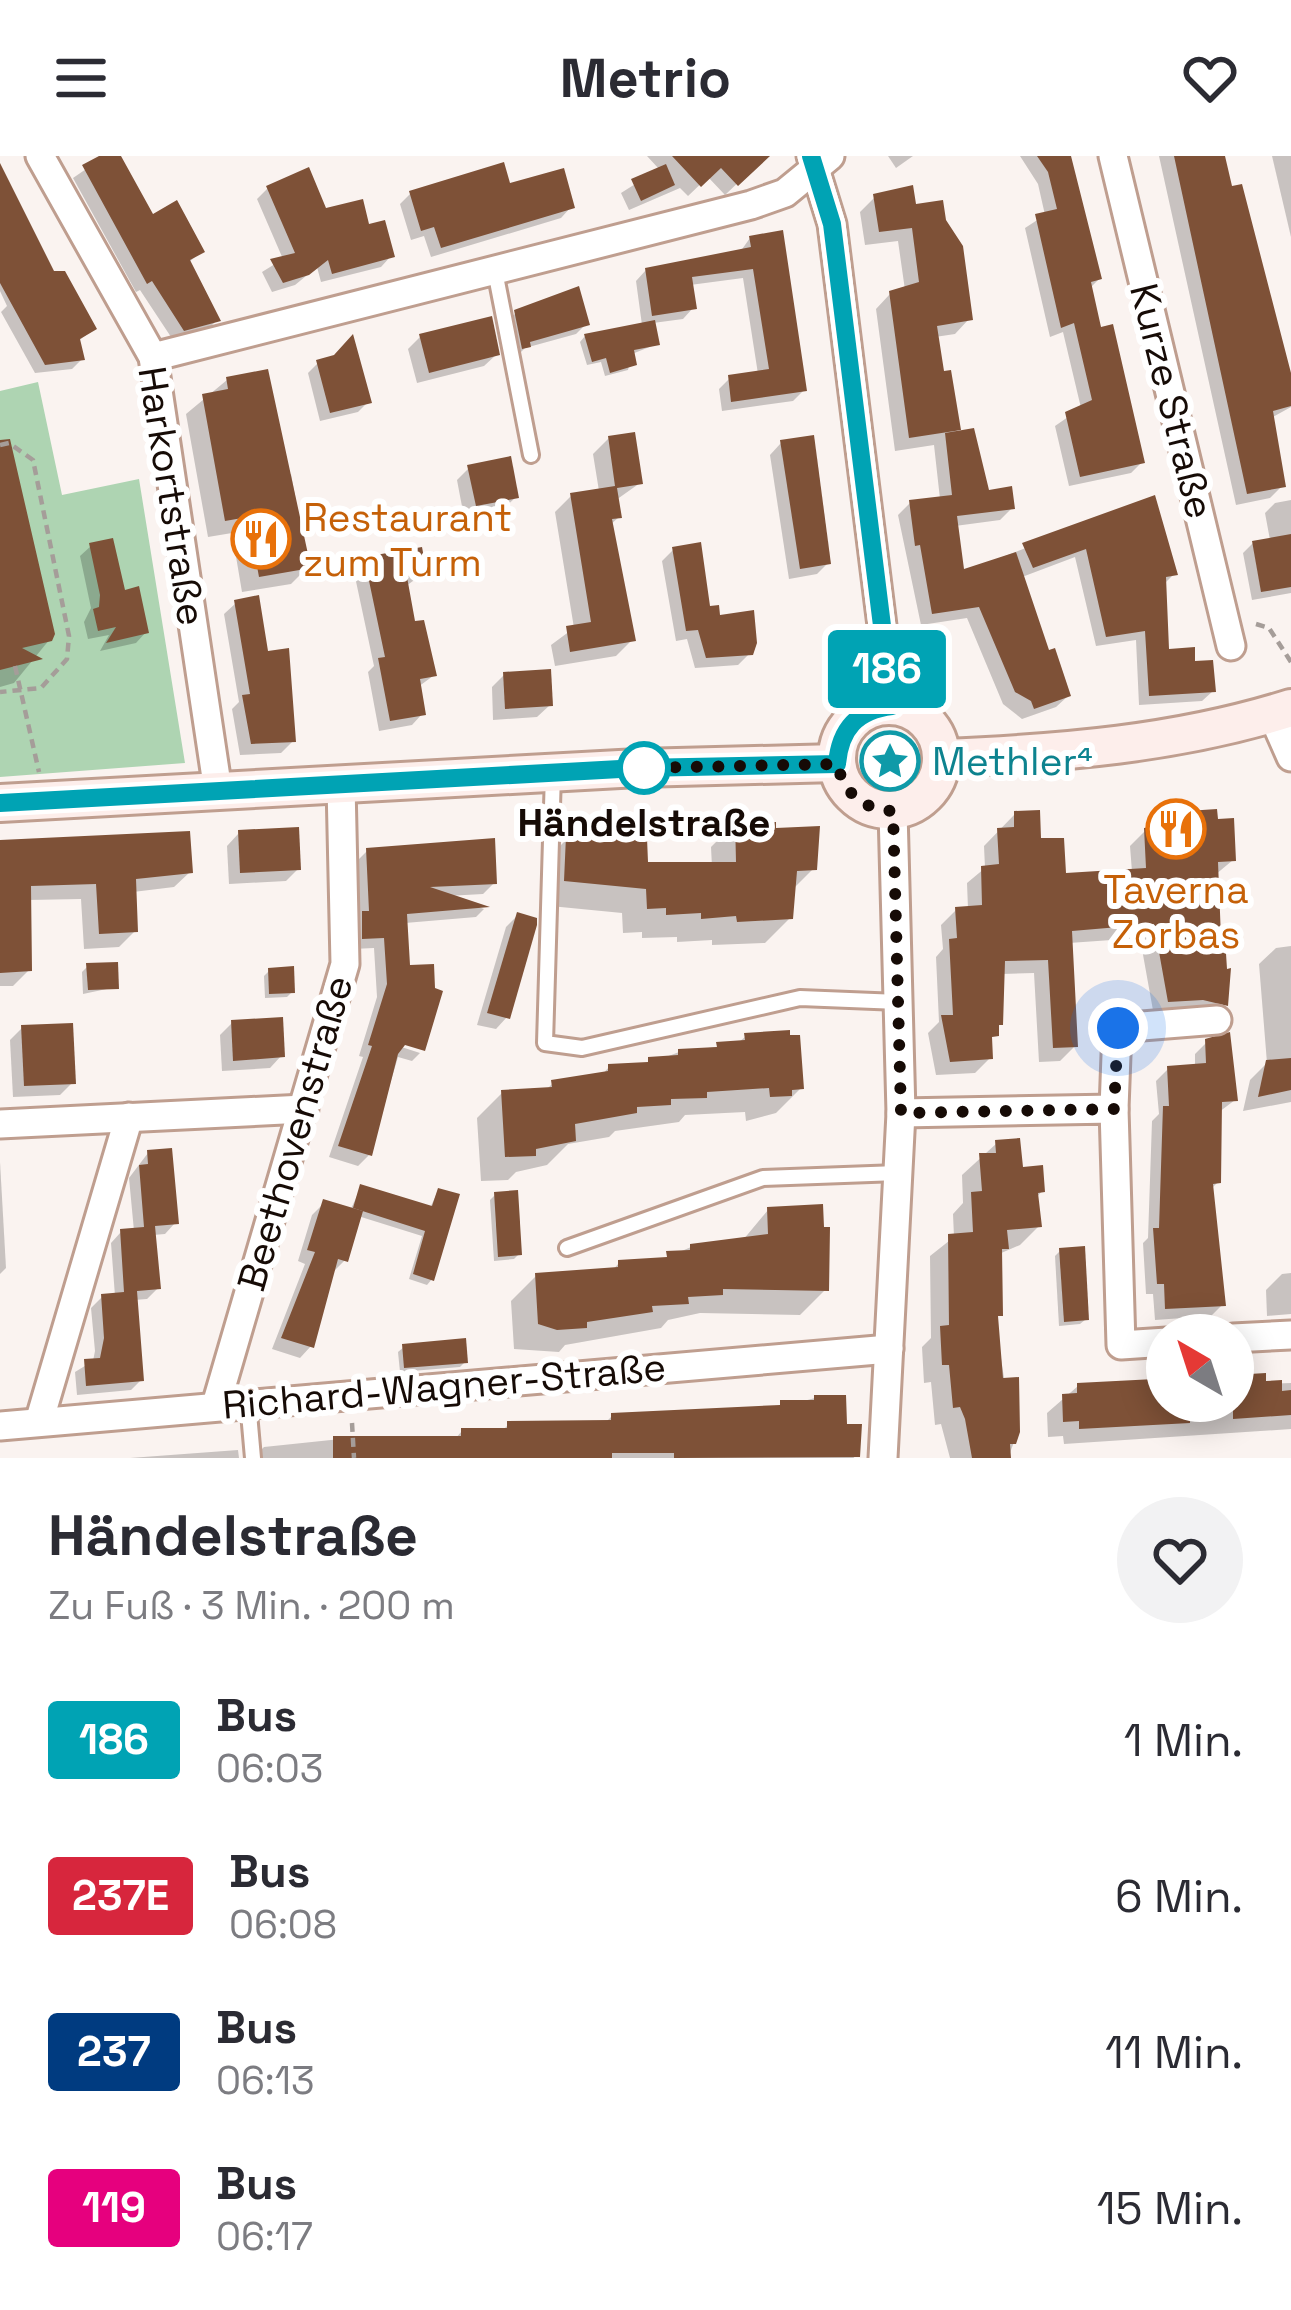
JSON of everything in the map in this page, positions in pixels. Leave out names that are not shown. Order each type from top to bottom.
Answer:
[{"type":"main road","points":[[892,706],[921,717],[932,728],[942,758],[933,788],[922,799],[893,811],[862,804],[849,793],[837,764],[838,746],[858,716],[892,706]]},
{"type":"main road","points":[[942,758],[1100,748],[1195,734],[1281,711]]},
{"type":"main road","points":[[0,803],[553,773],[837,764]]},
{"type":"street","name":"Harkortstraße","points":[[40,156],[153,357],[218,791]]},
{"type":"street","name":"Kurze Straße","points":[[1113,156],[1231,646]]},
{"type":"street","points":[[153,357],[751,205],[785,193],[820,160]]},
{"type":"street","points":[[820,160],[849,341],[892,706]]},
{"type":"street","points":[[1281,711],[1291,757]]},
{"type":"street","name":"Beethovenstraße","points":[[216,1405],[345,964],[341,785]]},
{"type":"street","points":[[884,1458],[901,1113],[893,811]]},
{"type":"street","points":[[1146,1343],[1121,1345],[1114,1109],[1118,1028],[1217,1020]]},
{"type":"street","points":[[0,1124],[304,1109]]},
{"type":"street","points":[[901,1113],[1114,1109]]},
{"type":"street","points":[[39,1422],[129,1117]]},
{"type":"street","points":[[1254,1337],[1291,1335]]},
{"type":"street","name":"Richard-Wagner-Straße","points":[[0,1426],[889,1349]]},
{"type":"lane","points":[[495,271],[531,455]]},
{"type":"lane","points":[[553,773],[545,1043],[582,1048],[800,998],[899,1002]]},
{"type":"lane","points":[[567,1248],[764,1178],[898,1173]]},
{"type":"lane","points":[[248,1402],[253,1458]]},
{"type":"path","points":[[0,445],[9,443],[33,460],[69,636],[67,658],[41,688],[0,692]]},
{"type":"path","points":[[1223,612],[1269,628],[1291,662]]},
{"type":"path","points":[[15,666],[47,800]]},
{"type":"green space","points":[[38,382],[62,495],[139,479],[185,763],[0,777],[0,391]]},
{"type":"building","points":[[99,156],[121,156],[153,214],[177,200],[205,252],[190,260],[221,321],[184,331],[152,281],[147,284],[82,165]]},
{"type":"building","points":[[672,156],[770,156],[738,186],[721,168],[701,187]]},
{"type":"building","points":[[1037,156],[1071,156],[1102,279],[1091,282],[1101,327],[1113,324],[1145,463],[1080,477],[1065,412],[1092,400],[1074,323],[1061,328],[1035,214],[1057,209],[1048,172]]},
{"type":"building","points":[[1174,156],[1225,156],[1232,186],[1242,184],[1291,373],[1291,406],[1273,411],[1286,487],[1247,494]]},
{"type":"building","points":[[504,162],[510,183],[564,168],[575,208],[441,248],[434,227],[421,231],[409,191]]},
{"type":"building","points":[[0,163],[54,271],[65,271],[97,329],[80,339],[85,360],[45,365],[0,283]]},
{"type":"building","points":[[666,164],[675,185],[641,201],[631,179]]},
{"type":"building","points":[[309,167],[326,208],[363,199],[369,224],[385,220],[395,257],[332,274],[328,260],[309,275],[283,283],[270,259],[295,253],[266,186]]},
{"type":"building","points":[[913,185],[916,204],[943,200],[946,220],[963,246],[973,320],[937,326],[944,371],[951,370],[961,430],[909,438],[889,291],[919,282],[912,228],[879,232],[873,194]]},
{"type":"building","points":[[783,230],[807,391],[731,402],[728,375],[769,369],[753,269],[692,277],[697,309],[652,316],[645,268],[751,247],[749,236]]},
{"type":"building","points":[[579,286],[590,325],[530,342],[531,347],[522,349],[514,310]]},
{"type":"building","points":[[492,316],[500,355],[429,373],[419,334]]},
{"type":"building","points":[[655,320],[660,345],[634,350],[637,365],[610,373],[606,358],[592,362],[584,334]]},
{"type":"building","points":[[353,334],[372,403],[330,413],[316,360],[334,355]]},
{"type":"building","points":[[268,369],[311,568],[259,577],[248,517],[225,521],[202,394],[228,389],[226,377]]},
{"type":"building","points":[[974,428],[989,490],[1012,486],[1015,509],[957,516],[964,569],[1016,552],[1049,650],[1055,648],[1071,696],[1034,709],[1031,701],[1015,692],[979,607],[932,614],[920,545],[915,546],[909,500],[952,495],[945,433]]},
{"type":"building","points":[[635,432],[643,484],[617,488],[622,518],[612,519],[636,641],[570,652],[566,626],[591,622],[570,493],[615,486],[608,436]]},
{"type":"building","points":[[814,435],[831,564],[800,569],[780,440]]},
{"type":"building","points":[[10,439],[55,634],[52,641],[22,648],[43,659],[0,670],[0,440]]},
{"type":"building","points":[[511,456],[519,498],[476,506],[467,465]]},
{"type":"building","points":[[1155,495],[1178,575],[1166,577],[1169,649],[1195,647],[1195,661],[1213,660],[1216,692],[1149,696],[1145,631],[1106,637],[1086,549],[1033,568],[1022,543]]},
{"type":"building","points":[[1291,534],[1291,587],[1261,592],[1252,541]]},
{"type":"building","points":[[113,538],[125,590],[139,586],[149,633],[106,643],[116,627],[98,631],[93,609],[99,607],[100,595],[89,543]]},
{"type":"building","points":[[701,542],[710,606],[719,605],[720,615],[754,610],[757,643],[753,655],[706,658],[698,630],[686,631],[672,547]]},
{"type":"building","points":[[422,547],[427,574],[407,577],[415,621],[424,620],[437,676],[420,679],[426,715],[390,721],[378,658],[385,657],[364,557]]},
{"type":"building","points":[[259,595],[268,651],[289,648],[296,742],[251,744],[242,695],[250,694],[234,600]]},
{"type":"building","points":[[551,669],[553,706],[505,709],[503,672]]},
{"type":"building","points":[[1217,809],[1218,819],[1234,818],[1236,861],[1218,862],[1221,938],[1225,938],[1227,969],[1231,968],[1228,1006],[1203,1000],[1168,1002],[1154,924],[1072,931],[1078,1047],[1053,1048],[1048,960],[1005,961],[1003,1025],[999,1025],[999,1036],[992,1037],[993,1059],[950,1062],[941,1015],[953,1015],[949,939],[957,938],[955,907],[982,905],[981,866],[999,864],[997,828],[1014,827],[1014,811],[1040,810],[1041,838],[1064,838],[1066,873],[1146,868],[1144,828],[1157,826],[1158,813]]},
{"type":"building","points":[[758,818],[758,823],[776,822],[776,828],[820,826],[817,870],[797,871],[793,919],[737,922],[736,916],[666,915],[666,908],[647,909],[646,889],[564,881],[566,836],[647,838],[648,862],[736,862],[735,819]]},
{"type":"building","points":[[299,827],[301,870],[240,873],[238,830]]},
{"type":"building","points":[[190,831],[193,873],[136,879],[138,932],[99,934],[96,884],[31,886],[32,971],[0,973],[0,840]]},
{"type":"building","points":[[495,838],[497,884],[430,887],[490,907],[407,914],[410,965],[434,964],[435,988],[443,991],[425,1051],[405,1045],[398,1054],[372,1156],[338,1146],[387,984],[384,938],[362,939],[362,911],[369,911],[366,848]]},
{"type":"building","points":[[517,912],[537,918],[537,925],[510,1019],[487,1013]]},
{"type":"building","points":[[118,962],[119,989],[88,990],[86,963]]},
{"type":"building","points":[[294,966],[295,993],[269,994],[268,968]]},
{"type":"building","points":[[283,1017],[285,1057],[233,1061],[231,1020]]},
{"type":"building","points":[[73,1023],[76,1084],[24,1086],[21,1025]]},
{"type":"building","points":[[790,1030],[790,1035],[800,1035],[804,1089],[792,1090],[792,1096],[770,1097],[769,1088],[671,1099],[671,1105],[637,1107],[637,1113],[575,1124],[576,1141],[536,1149],[536,1156],[505,1157],[501,1090],[552,1087],[551,1080],[608,1071],[608,1064],[648,1062],[648,1057],[678,1055],[678,1049],[717,1047],[716,1042],[745,1040],[744,1033]]},
{"type":"building","points":[[1230,1032],[1238,1101],[1222,1102],[1221,1183],[1213,1184],[1226,1306],[1165,1309],[1164,1284],[1157,1284],[1153,1228],[1159,1228],[1163,1106],[1169,1106],[1167,1066],[1206,1063],[1205,1039]]},
{"type":"building","points":[[1291,1058],[1291,1090],[1258,1097],[1266,1060]]},
{"type":"building","points":[[1020,1138],[1023,1167],[1043,1165],[1045,1192],[1038,1193],[1042,1227],[1007,1230],[1009,1249],[1002,1249],[1003,1316],[998,1316],[1003,1378],[1019,1377],[1020,1432],[1016,1444],[1010,1444],[1011,1458],[972,1458],[965,1419],[960,1407],[953,1408],[949,1365],[942,1365],[940,1326],[949,1325],[948,1234],[973,1232],[971,1192],[982,1191],[979,1153],[996,1153],[995,1140]]},
{"type":"building","points":[[172,1148],[179,1224],[155,1226],[161,1289],[137,1291],[144,1381],[86,1386],[84,1359],[100,1358],[104,1338],[101,1294],[124,1292],[120,1229],[144,1227],[139,1165],[148,1164],[147,1150]]},
{"type":"building","points":[[360,1184],[432,1206],[438,1188],[460,1194],[434,1281],[413,1274],[425,1231],[353,1208]]},
{"type":"building","points":[[518,1190],[522,1255],[498,1257],[494,1192]]},
{"type":"building","points":[[323,1199],[363,1211],[348,1262],[338,1259],[314,1348],[281,1338],[315,1252],[307,1250]]},
{"type":"building","points":[[823,1204],[824,1227],[830,1227],[829,1291],[723,1289],[723,1295],[688,1297],[689,1304],[652,1306],[653,1312],[587,1322],[587,1328],[557,1330],[538,1324],[535,1273],[618,1267],[618,1260],[667,1257],[666,1251],[690,1250],[690,1244],[768,1234],[767,1207]]},
{"type":"building","points":[[1085,1246],[1089,1320],[1064,1322],[1059,1248]]},
{"type":"building","points":[[466,1338],[468,1363],[404,1368],[402,1344]]},
{"type":"building","points":[[1266,1373],[1266,1381],[1282,1380],[1282,1391],[1291,1390],[1291,1415],[1254,1418],[1254,1374]]},
{"type":"building","points":[[1146,1379],[1146,1422],[1190,1423],[1079,1429],[1079,1421],[1063,1422],[1062,1394],[1077,1393],[1077,1383]]},
{"type":"building","points":[[814,1395],[846,1395],[847,1424],[862,1424],[860,1457],[674,1458],[674,1453],[612,1453],[612,1458],[333,1458],[333,1436],[461,1436],[461,1428],[507,1428],[507,1421],[611,1420],[611,1413],[780,1405],[780,1400],[814,1400]]},
{"type":"bus line","name":"186","points":[[0,803],[638,768],[837,764],[845,729],[874,708],[892,706],[862,435],[832,224],[811,156]]},
{"type":"place","name":"Restaurant zum Turm","points":[[261,539]]},
{"type":"place","name":"Methler⁴","points":[[890,761]]},
{"type":"place","name":"Händelstraße","points":[[644,768]]},
{"type":"place","name":"Taverna Zorbas","points":[[1176,829]]},
{"type":"route","points":[[644,768],[638,768],[837,764],[849,793],[862,804],[893,811],[901,1113],[1114,1109],[1118,1028]]}]
